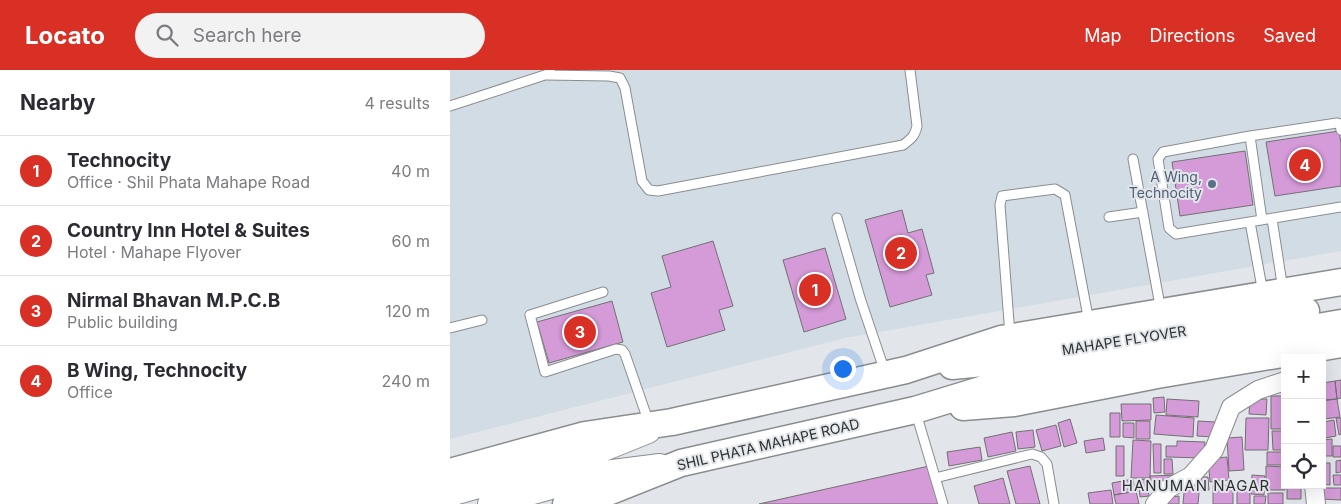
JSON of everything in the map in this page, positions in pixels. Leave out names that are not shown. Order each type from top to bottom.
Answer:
[{"type":"main road","points":[[450,472],[585,435],[661,424],[896,372],[1001,339],[1341,282]]},
{"type":"main road","name":"MAHAPE FLYOVER","points":[[915,410],[995,374],[1112,342],[1341,305]]},
{"type":"main road","name":"MAHAPE FLYOVER","points":[[896,372],[995,374],[1141,358],[1341,323]]},
{"type":"main road","points":[[915,410],[1014,402],[1157,375],[1341,344]]},
{"type":"main road","name":"SHIL PHATA MAHAPE ROAD","points":[[566,504],[603,494],[681,463],[915,410]]},
{"type":"main road","points":[[490,504],[594,464],[661,424]]},
{"type":"main road","points":[[450,494],[594,464],[681,463]]},
{"type":"street","points":[[1154,504],[1169,488],[1191,476],[1214,450],[1231,407],[1258,390],[1281,382]]},
{"type":"street","points":[[1314,489],[1316,504]]},
{"type":"lane","points":[[450,106],[558,70]]},
{"type":"lane","points":[[546,75],[610,76],[620,78],[625,88],[642,181],[649,190],[658,191],[903,144],[911,140],[917,126],[910,70]]},
{"type":"lane","points":[[1341,130],[1340,124],[1337,123],[1250,136],[1163,152],[1158,159],[1169,228],[1176,234],[1341,207]]},
{"type":"lane","points":[[1250,136],[1262,220]]},
{"type":"lane","points":[[1133,159],[1161,313]]},
{"type":"lane","points":[[1011,338],[1000,205],[1002,196],[1055,189],[1065,195],[1089,325]]},
{"type":"lane","points":[[1109,217],[1143,212]]},
{"type":"lane","points":[[837,218],[860,298],[896,372]]},
{"type":"lane","points":[[1272,219],[1274,294]]},
{"type":"lane","points":[[1250,222],[1274,294]]},
{"type":"lane","points":[[603,292],[530,315],[545,372],[616,349],[622,350],[661,424]]},
{"type":"lane","points":[[450,328],[482,320]]},
{"type":"lane","points":[[915,410],[943,504]]},
{"type":"lane","points":[[935,478],[1032,454],[1041,458],[1047,464],[1054,504]]},
{"type":"shaded area","points":[[450,70],[1341,70],[1341,251],[845,338],[450,439]]},
{"type":"building","points":[[1339,131],[1341,143],[1341,186],[1275,196],[1266,142]]},
{"type":"building","name":"A Wing, Technocity","points":[[1245,151],[1253,205],[1180,216],[1172,162]]},
{"type":"building","points":[[902,210],[908,233],[922,229],[934,273],[926,275],[932,295],[890,307],[865,220]]},
{"type":"building","points":[[713,241],[733,306],[719,310],[725,330],[667,347],[651,293],[671,287],[662,256]]},
{"type":"building","points":[[825,248],[846,319],[804,332],[783,260]]},
{"type":"building","points":[[612,301],[623,342],[549,363],[537,322]]},
{"type":"building","points":[[1341,380],[1341,398],[1337,399],[1335,381]]},
{"type":"building","points":[[1335,381],[1337,399],[1326,400],[1326,382]]},
{"type":"building","points":[[1271,396],[1281,396],[1281,429],[1271,429]]},
{"type":"building","points":[[1164,397],[1165,412],[1154,413],[1153,398]]},
{"type":"building","points":[[1167,399],[1199,401],[1198,417],[1166,415]]},
{"type":"building","points":[[1250,399],[1267,399],[1266,415],[1249,414]]},
{"type":"building","points":[[1337,399],[1340,417],[1326,419],[1326,400]]},
{"type":"building","points":[[1121,404],[1151,404],[1151,420],[1122,421]]},
{"type":"building","points":[[1110,413],[1120,413],[1120,437],[1110,437]]},
{"type":"building","points":[[1156,415],[1194,418],[1193,437],[1154,434]]},
{"type":"building","points":[[1246,418],[1269,418],[1268,450],[1245,450]]},
{"type":"building","points":[[1336,418],[1341,418],[1341,434],[1339,435]]},
{"type":"building","points":[[1070,419],[1077,443],[1064,447],[1058,423]]},
{"type":"building","points":[[1334,420],[1336,436],[1326,438],[1326,421]]},
{"type":"building","points":[[1136,421],[1150,421],[1150,439],[1136,439]]},
{"type":"building","points":[[1198,421],[1215,422],[1214,437],[1197,436]]},
{"type":"building","points":[[1123,423],[1134,423],[1134,438],[1123,437]]},
{"type":"building","points":[[1056,425],[1061,446],[1042,451],[1036,430]]},
{"type":"building","points":[[1033,430],[1035,447],[1018,449],[1016,432]]},
{"type":"building","points":[[1272,431],[1281,431],[1281,450],[1273,450]]},
{"type":"building","points":[[1012,432],[1016,451],[988,457],[984,438]]},
{"type":"building","points":[[1242,437],[1244,470],[1229,471],[1227,438]]},
{"type":"building","points":[[1103,438],[1105,450],[1086,453],[1084,441]]},
{"type":"building","points":[[1332,439],[1332,456],[1326,456],[1326,440]]},
{"type":"building","points":[[1133,440],[1151,441],[1150,478],[1131,478]]},
{"type":"building","points":[[1177,441],[1205,442],[1204,458],[1166,457],[1166,446],[1177,446]]},
{"type":"building","points":[[1153,444],[1161,444],[1161,473],[1154,473]]},
{"type":"building","points":[[1116,446],[1124,446],[1124,476],[1116,476]]},
{"type":"building","points":[[1333,446],[1341,446],[1341,457],[1333,457]]},
{"type":"building","points":[[980,447],[982,460],[949,466],[947,452]]},
{"type":"building","points":[[1267,452],[1281,452],[1281,465],[1267,465]]},
{"type":"building","points":[[1227,457],[1229,480],[1210,482],[1208,459]]},
{"type":"building","points":[[1164,459],[1172,459],[1173,474],[1164,474]]},
{"type":"building","points":[[1341,460],[1341,472],[1336,473],[1336,461]]},
{"type":"building","points":[[1326,463],[1330,463],[1330,485],[1326,484]]},
{"type":"building","points":[[929,466],[938,504],[759,504]]},
{"type":"building","points":[[1030,466],[1040,504],[1016,504],[1007,471]]},
{"type":"building","points":[[1266,466],[1281,467],[1281,489],[1285,490],[1266,490]]},
{"type":"building","points":[[1177,475],[1160,488],[1151,488],[1150,476]]},
{"type":"building","points":[[1252,475],[1265,476],[1264,495],[1251,494]]},
{"type":"building","points":[[1333,475],[1341,475],[1341,485],[1334,485]]},
{"type":"building","points":[[1201,477],[1208,477],[1209,490],[1201,490]]},
{"type":"building","points":[[1003,478],[1010,504],[979,504],[974,486]]},
{"type":"building","points":[[1133,479],[1135,490],[1114,495],[1112,483]]},
{"type":"building","points":[[1147,479],[1149,496],[1140,497],[1138,480]]},
{"type":"building","points":[[1185,481],[1200,482],[1198,504],[1183,504]]},
{"type":"building","points":[[1213,485],[1233,486],[1233,504],[1213,504]]},
{"type":"building","points":[[1341,488],[1341,500],[1320,499],[1321,489]]},
{"type":"building","points":[[1237,489],[1250,489],[1250,504],[1237,504]]},
{"type":"building","points":[[1287,489],[1301,489],[1301,499],[1287,499]]},
{"type":"building","points":[[1111,490],[1113,504],[1090,504],[1088,493]]},
{"type":"building","points":[[1136,491],[1139,504],[1116,504],[1114,495]]},
{"type":"building","points":[[1268,493],[1283,493],[1283,504],[1268,504]]},
{"type":"building","points":[[1179,496],[1179,504],[1160,504],[1163,498]]},
{"type":"building","points":[[1254,496],[1266,496],[1265,504],[1254,504]]},
{"type":"place","name":"B Wing, Technocity","points":[[1305,165]]},
{"type":"place","name":"A Wing, Technocity","points":[[1212,184]]},
{"type":"place","name":"Country Inn Hotel & Suites","points":[[901,253]]},
{"type":"place","name":"Technocity","points":[[815,290]]},
{"type":"place","name":"Nirmal Bhavan M.P.C.B","points":[[580,332]]},
{"type":"district","name":"HANUMAN NAGAR","points":[[1196,485]]}]
